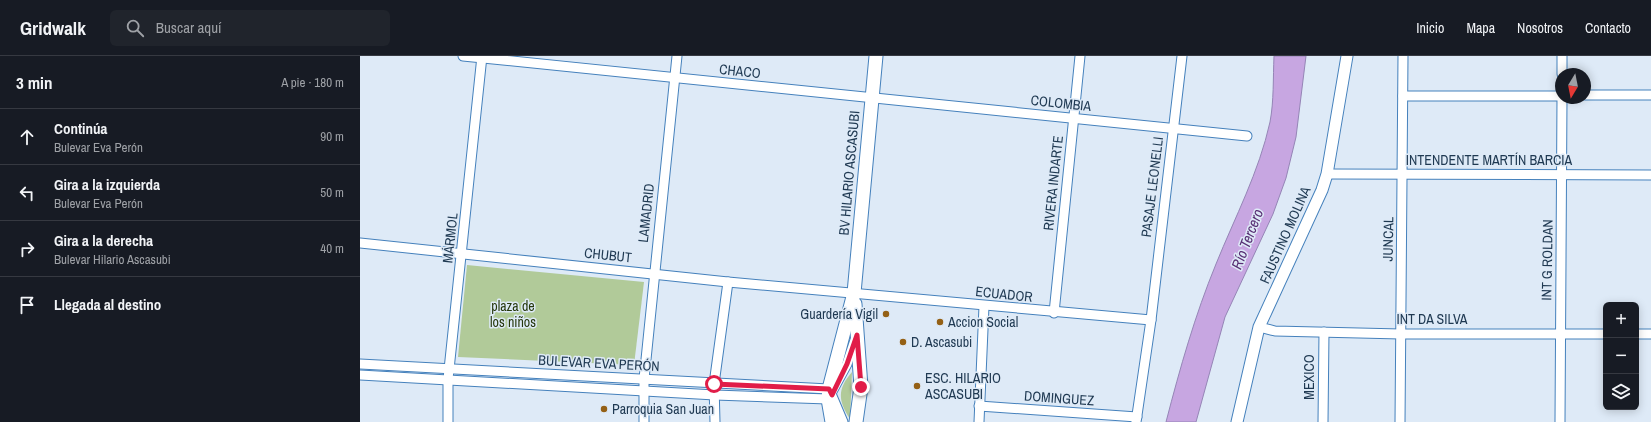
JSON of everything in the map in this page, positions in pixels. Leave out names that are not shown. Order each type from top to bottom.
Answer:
[{"type":"main road","name":"BV HILARIO ASCASUBI","points":[[854,293],[876,56]]},
{"type":"main road","points":[[854,293],[861,387],[856,422]]},
{"type":"main road","points":[[832,422],[830,394],[854,293]]},
{"type":"street","name":"CHACO","points":[[463,56],[675,79],[872,98]]},
{"type":"street","name":"LAMADRID","points":[[644,422],[644,379],[677,56]]},
{"type":"street","name":"RIVERA INDARTE","points":[[1054,313],[1080,56]]},
{"type":"street","name":"PASAJE LEONELLI","points":[[1136,420],[1151,320],[1182,56]]},
{"type":"street","name":"FAUSTINO MOLINA","points":[[1237,422],[1259,328],[1322,190],[1327,174],[1347,56]]},
{"type":"street","name":"JUNCAL","points":[[1400,422],[1403,56]]},
{"type":"street","points":[[1562,56],[1562,68]]},
{"type":"street","name":"MÁRMOL","points":[[448,422],[448,379],[482,57]]},
{"type":"street","points":[[1591,95],[1651,94]]},
{"type":"street","points":[[1403,96],[1555,97]]},
{"type":"street","name":"COLOMBIA","points":[[872,98],[1247,136]]},
{"type":"street","name":"INT G ROLDAN","points":[[1560,422],[1562,104]]},
{"type":"street","name":"INTENDENTE MARTÍN BARCIA","points":[[1327,174],[1651,175]]},
{"type":"street","name":"CHUBUT","points":[[360,243],[728,282],[854,293]]},
{"type":"street","points":[[715,422],[714,384],[728,282]]},
{"type":"street","name":"ECUADOR","points":[[854,293],[1054,313],[1151,320]]},
{"type":"street","points":[[979,422],[984,306]]},
{"type":"street","name":"INT DA SILVA","points":[[1259,328],[1275,331],[1401,334],[1603,334]]},
{"type":"street","name":"MEXICO","points":[[1323,422],[1324,332]]},
{"type":"street","points":[[1639,334],[1651,334]]},
{"type":"street","points":[[843,422],[830,394],[847,364],[857,335]]},
{"type":"street","name":"BULEVAR EVA PERÓN","points":[[360,364],[644,379],[830,394]]},
{"type":"street","name":"BULEVAR EVA PERÓN","points":[[360,374],[715,395],[830,394]]},
{"type":"street","name":"DOMINGUEZ","points":[[979,406],[1136,420]]},
{"type":"green space","name":"plaza de los niños","points":[[467,265],[644,282],[634,365],[458,357]]},
{"type":"green space","points":[[852,372],[850,419],[841,401],[841,395],[844,384]]},
{"type":"water","name":"Río Tercero","points":[[1274,56],[1306,56],[1296,137],[1286,178],[1273,214],[1225,317],[1196,422],[1166,422],[1182,362],[1201,303],[1260,159],[1270,122]]},
{"type":"place","name":"Guardería Vigil","points":[[886,314]]},
{"type":"place","name":"Accion Social","points":[[940,322]]},
{"type":"place","name":"D. Ascasubi","points":[[903,342]]},
{"type":"place","name":"ESC. HILARIO ASCASUBI","points":[[917,386]]},
{"type":"place","name":"Parroquia San Juan","points":[[604,409]]},
{"type":"route","points":[[714,384],[829,389],[832,395],[847,364],[857,335],[861,387]]}]
